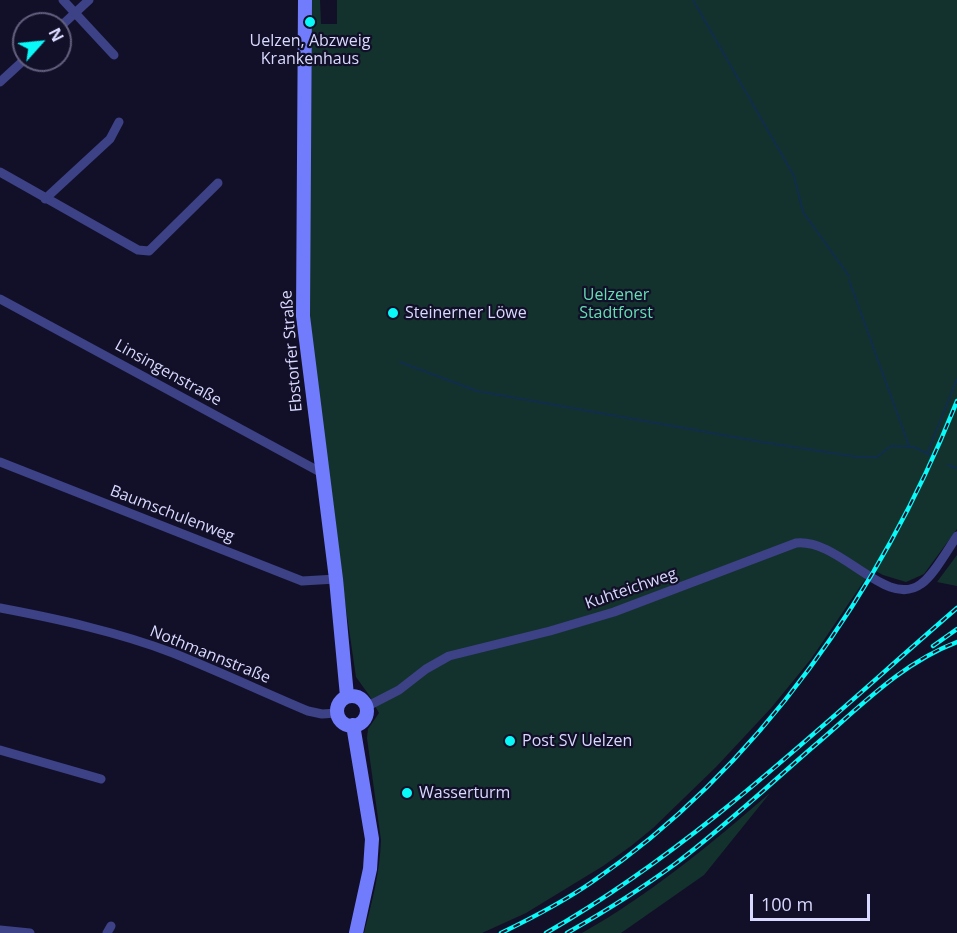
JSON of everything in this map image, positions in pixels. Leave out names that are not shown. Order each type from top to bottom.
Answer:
[{"type":"main road","name":"Ebstorfer Straße","points":[[305,0],[302,291],[336,579],[347,696]]},
{"type":"main road","points":[[347,696],[361,699],[366,707],[365,717],[353,726],[343,723],[337,713],[339,703],[347,696]]},
{"type":"main road","points":[[353,726],[372,839],[370,869],[356,933]]},
{"type":"street","points":[[63,0],[114,55]]},
{"type":"street","points":[[72,16],[89,0]]},
{"type":"street","points":[[0,82],[12,71]]},
{"type":"street","points":[[45,199],[110,139],[120,122]]},
{"type":"street","points":[[0,172],[138,250],[149,251],[218,183]]},
{"type":"street","name":"Linsingenstraße","points":[[0,298],[322,473]]},
{"type":"street","name":"Baumschulenweg","points":[[0,462],[302,581],[336,579]]},
{"type":"street","name":"Kuhteichweg","points":[[366,707],[399,690],[426,669],[449,656],[550,631],[614,612],[796,543],[816,544],[885,585],[905,590],[915,588],[923,583],[957,536]]},
{"type":"street","name":"Nothmannstraße","points":[[0,608],[45,617],[139,642],[172,653],[308,711],[322,714],[337,713]]},
{"type":"street","points":[[0,750],[101,779]]},
{"type":"street","points":[[0,930],[30,933]]},
{"type":"green space","name":"Uelzener Stadtforst","points":[[312,0],[320,0],[321,24],[337,24],[337,0],[957,0],[957,529],[924,574],[906,582],[872,569],[811,659],[771,708],[716,767],[653,828],[603,866],[526,913],[482,933],[364,933],[375,887],[381,840],[367,738],[368,729],[379,713],[356,677],[326,472],[307,292]]},
{"type":"green space","points":[[957,555],[957,586],[937,582]]},
{"type":"green space","points":[[770,793],[704,875],[621,933],[582,933],[656,885]]},
{"type":"waterway","points":[[693,0],[794,176],[803,212],[849,276]]},
{"type":"waterway","points":[[849,280],[909,446]]},
{"type":"waterway","points":[[400,362],[477,391],[762,442],[858,457],[877,457],[891,446],[914,447],[930,455]]},
{"type":"waterway","points":[[927,454],[957,379]]},
{"type":"waterway","points":[[948,465],[957,468]]},
{"type":"railway","points":[[501,933],[592,882],[653,836],[709,785],[761,729],[809,668],[853,605],[892,539],[927,470],[957,401]]},
{"type":"railway","points":[[546,933],[602,899],[656,862],[708,822],[759,781],[957,608]]},
{"type":"railway","points":[[933,646],[957,629]]},
{"type":"railway","points":[[567,933],[622,900],[675,864],[881,688],[917,662],[957,642]]},
{"type":"place","name":"Uelzen, Abzweig Krankenhaus","points":[[310,22]]},
{"type":"place","name":"Steinerner Löwe","points":[[393,313]]},
{"type":"place","name":"Post SV Uelzen","points":[[510,741]]},
{"type":"place","name":"Wasserturm","points":[[407,793]]}]
